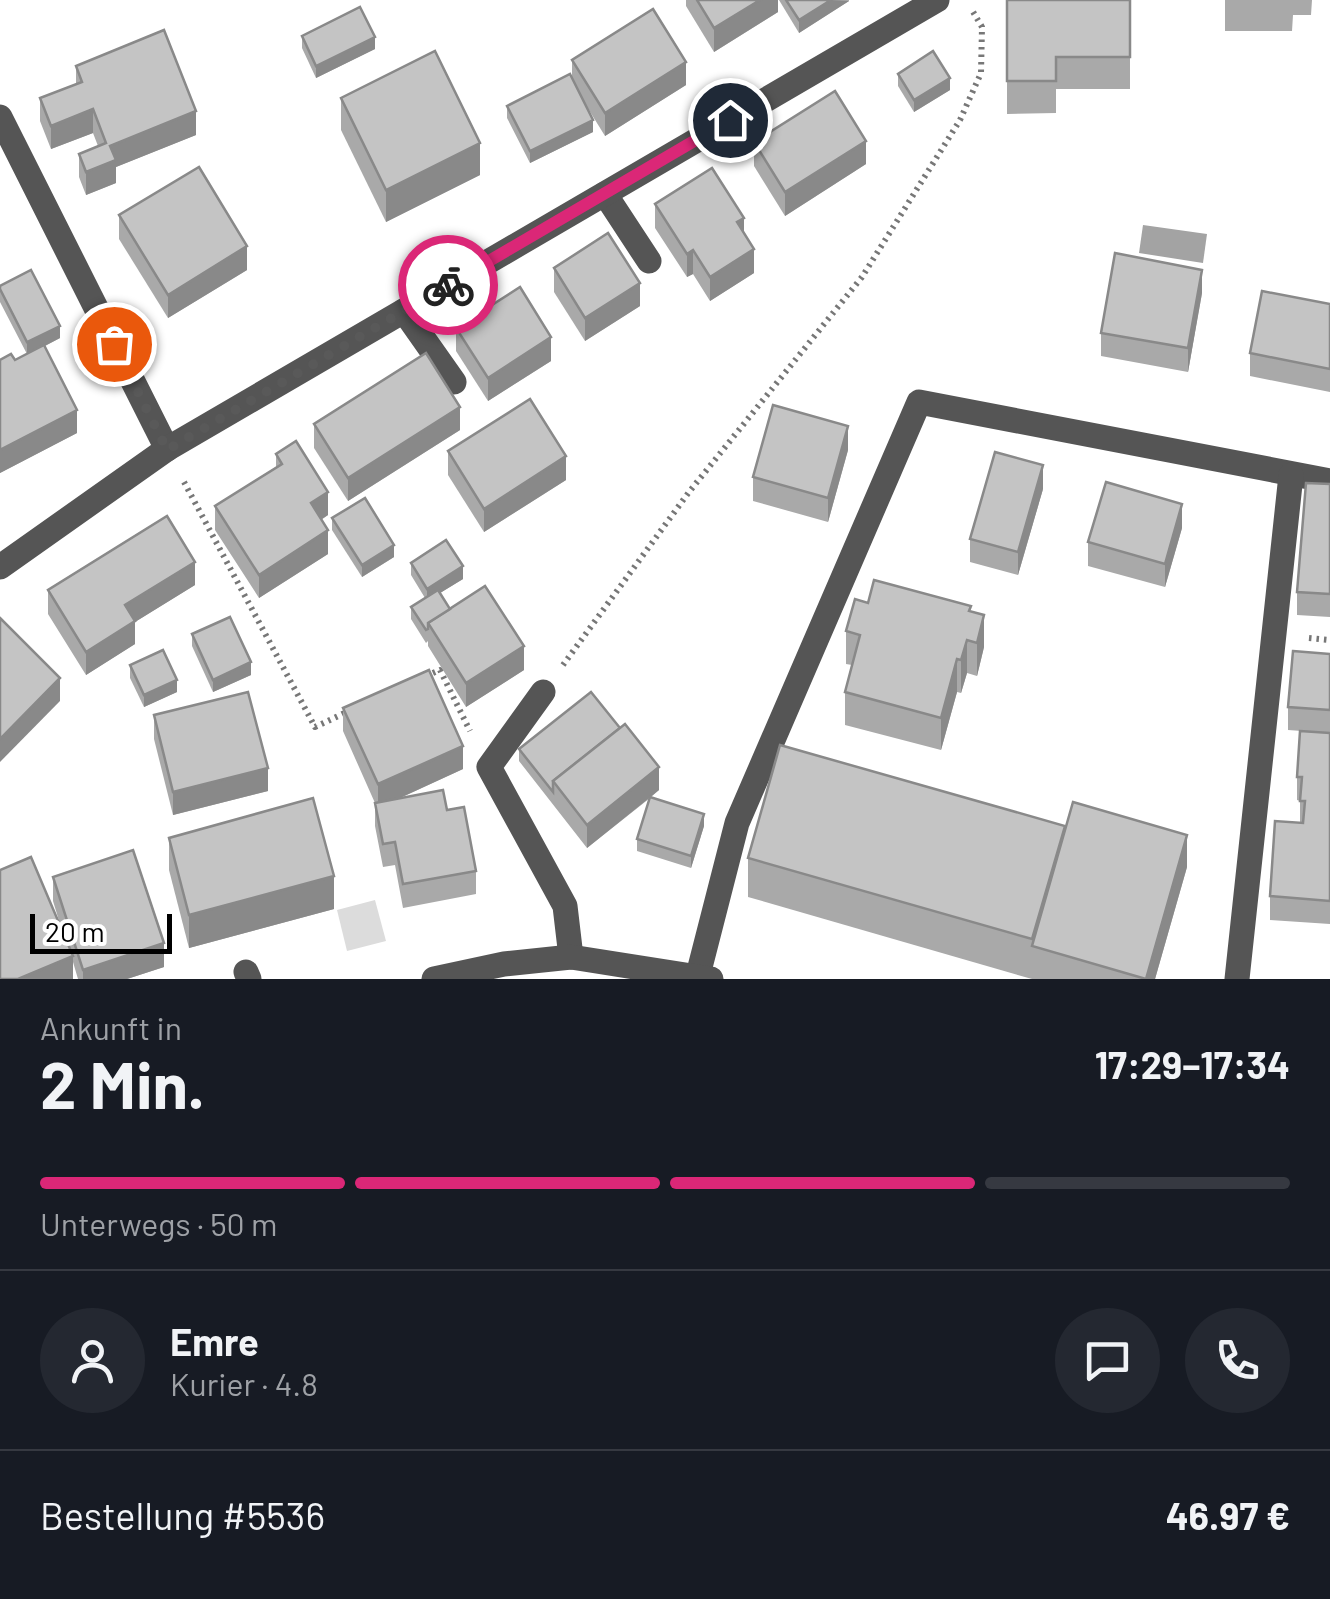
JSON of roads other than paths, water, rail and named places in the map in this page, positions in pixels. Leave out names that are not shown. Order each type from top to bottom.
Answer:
[{"type":"street","points":[[0,567],[167,450],[937,0]]},
{"type":"street","points":[[0,117],[167,450]]},
{"type":"street","points":[[605,194],[649,261]]},
{"type":"street","points":[[404,311],[454,382]]},
{"type":"street","points":[[434,979],[504,964],[570,957],[704,977],[737,823],[919,402],[1330,481]]},
{"type":"street","points":[[1237,979],[1291,475]]},
{"type":"street","points":[[544,692],[489,767],[565,906],[570,957]]}]
